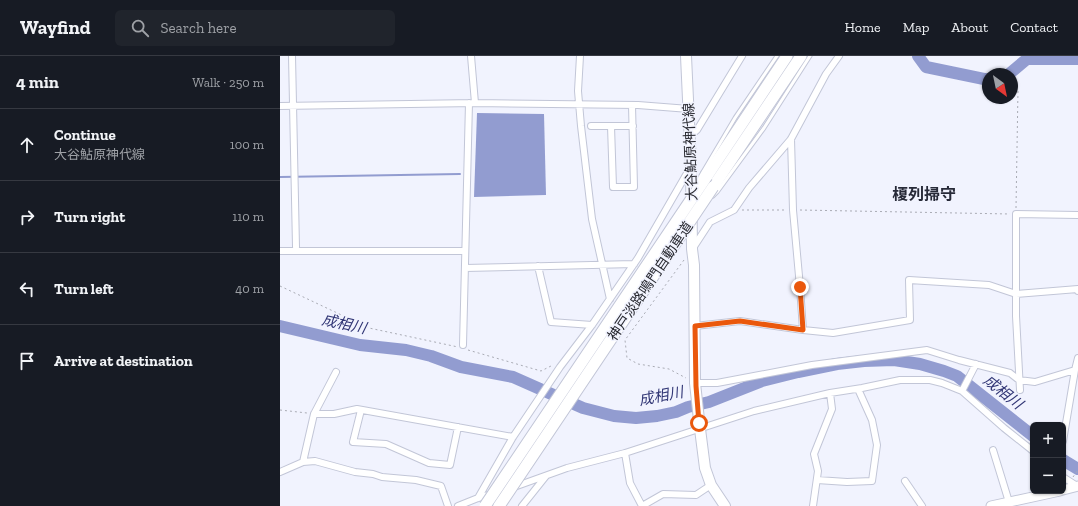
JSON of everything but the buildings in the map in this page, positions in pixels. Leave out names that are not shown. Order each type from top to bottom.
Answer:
[{"type":"highway","name":"神戸淡路鳴門自動車道","points":[[481,502],[665,238],[705,174],[787,56]]},
{"type":"highway","name":"神戸淡路鳴門自動車道","points":[[498,506],[700,207],[715,189],[801,56]]},
{"type":"main road","name":"大谷鮎原神代線","points":[[686,56],[691,165],[696,385],[699,426],[705,468],[711,485],[725,506]]},
{"type":"main road","points":[[1066,490],[1077,486]]},
{"type":"main road","points":[[991,506],[1048,494]]},
{"type":"street","points":[[292,56],[296,246]]},
{"type":"street","points":[[462,347],[472,103],[471,56]]},
{"type":"street","points":[[580,56],[578,91],[592,219],[610,299]]},
{"type":"street","points":[[690,136],[697,130],[742,56]]},
{"type":"street","points":[[692,249],[710,222],[734,210],[749,188],[791,139],[826,74],[838,56]]},
{"type":"street","points":[[280,106],[472,103],[632,105],[689,109]]},
{"type":"street","points":[[611,126],[613,187],[634,187],[632,105]]},
{"type":"street","points":[[591,126],[633,126]]},
{"type":"street","points":[[791,139],[793,210],[803,330]]},
{"type":"street","points":[[481,502],[512,437],[634,264],[691,165]]},
{"type":"street","points":[[1020,390],[1016,294],[1016,214],[1078,215]]},
{"type":"street","points":[[280,251],[465,251]]},
{"type":"street","points":[[465,268],[634,264]]},
{"type":"street","points":[[538,266],[551,322],[592,325]]},
{"type":"street","points":[[695,326],[740,321],[833,333],[910,320],[909,280],[989,284],[1016,294],[1078,290]]},
{"type":"street","points":[[696,385],[717,383],[812,365],[927,350],[1010,373],[1019,380],[1035,382],[1074,370]]},
{"type":"street","points":[[1066,422],[1074,370],[1078,361]]},
{"type":"street","points":[[962,391],[976,364]]},
{"type":"street","points":[[303,462],[314,414],[336,372]]},
{"type":"street","points":[[458,506],[481,502],[490,495],[567,468],[625,453],[699,426],[830,393],[900,380],[930,380],[942,382],[962,391],[1030,449]]},
{"type":"street","points":[[817,480],[847,482],[872,481],[877,445],[872,420],[858,389]]},
{"type":"street","points":[[813,506],[818,471],[814,454],[832,409],[830,393]]},
{"type":"street","points":[[314,414],[334,414],[357,409],[512,437]]},
{"type":"street","points":[[361,410],[353,442],[386,444],[429,463],[450,465],[458,427]]},
{"type":"street","points":[[994,450],[1009,502]]},
{"type":"street","points":[[625,453],[630,483],[642,506],[663,494],[696,494],[711,485]]},
{"type":"street","points":[[280,472],[303,462],[315,461],[355,472],[382,477],[416,480],[441,486],[448,506]]},
{"type":"street","points":[[522,506],[546,476]]},
{"type":"street","points":[[1066,478],[1077,486]]},
{"type":"street","points":[[905,481],[922,506]]},
{"type":"lane","points":[[705,174],[735,118],[777,56]]},
{"type":"lane","points":[[715,189],[764,128],[810,56]]},
{"type":"path","points":[[734,210],[1016,214],[1018,104]]},
{"type":"path","points":[[692,249],[625,340],[627,358],[638,364],[669,369],[696,385]]},
{"type":"path","points":[[280,286],[369,328],[462,347],[541,371],[555,364],[560,368]]},
{"type":"path","points":[[280,410],[314,414]]},
{"type":"water","points":[[477,113],[544,114],[546,195],[474,197]]},
{"type":"waterway","points":[[918,56],[926,67],[982,79]]},
{"type":"waterway","points":[[1016,68],[1027,59],[1078,59]]},
{"type":"waterway","points":[[280,177],[460,174]]},
{"type":"waterway","name":"成相川","points":[[280,326],[360,345],[406,350],[431,356],[461,367],[513,377],[583,408],[614,416],[636,418],[676,412],[688,407],[709,402],[762,381],[798,372],[837,364],[894,360],[920,364],[957,376],[1030,434]]},
{"type":"waterway","name":"成相川","points":[[1066,462],[1078,469]]},
{"type":"district","name":"榎列掃守","points":[[924,194]]},
{"type":"route","points":[[699,423],[696,386],[695,326],[740,321],[803,330],[800,287]]}]
